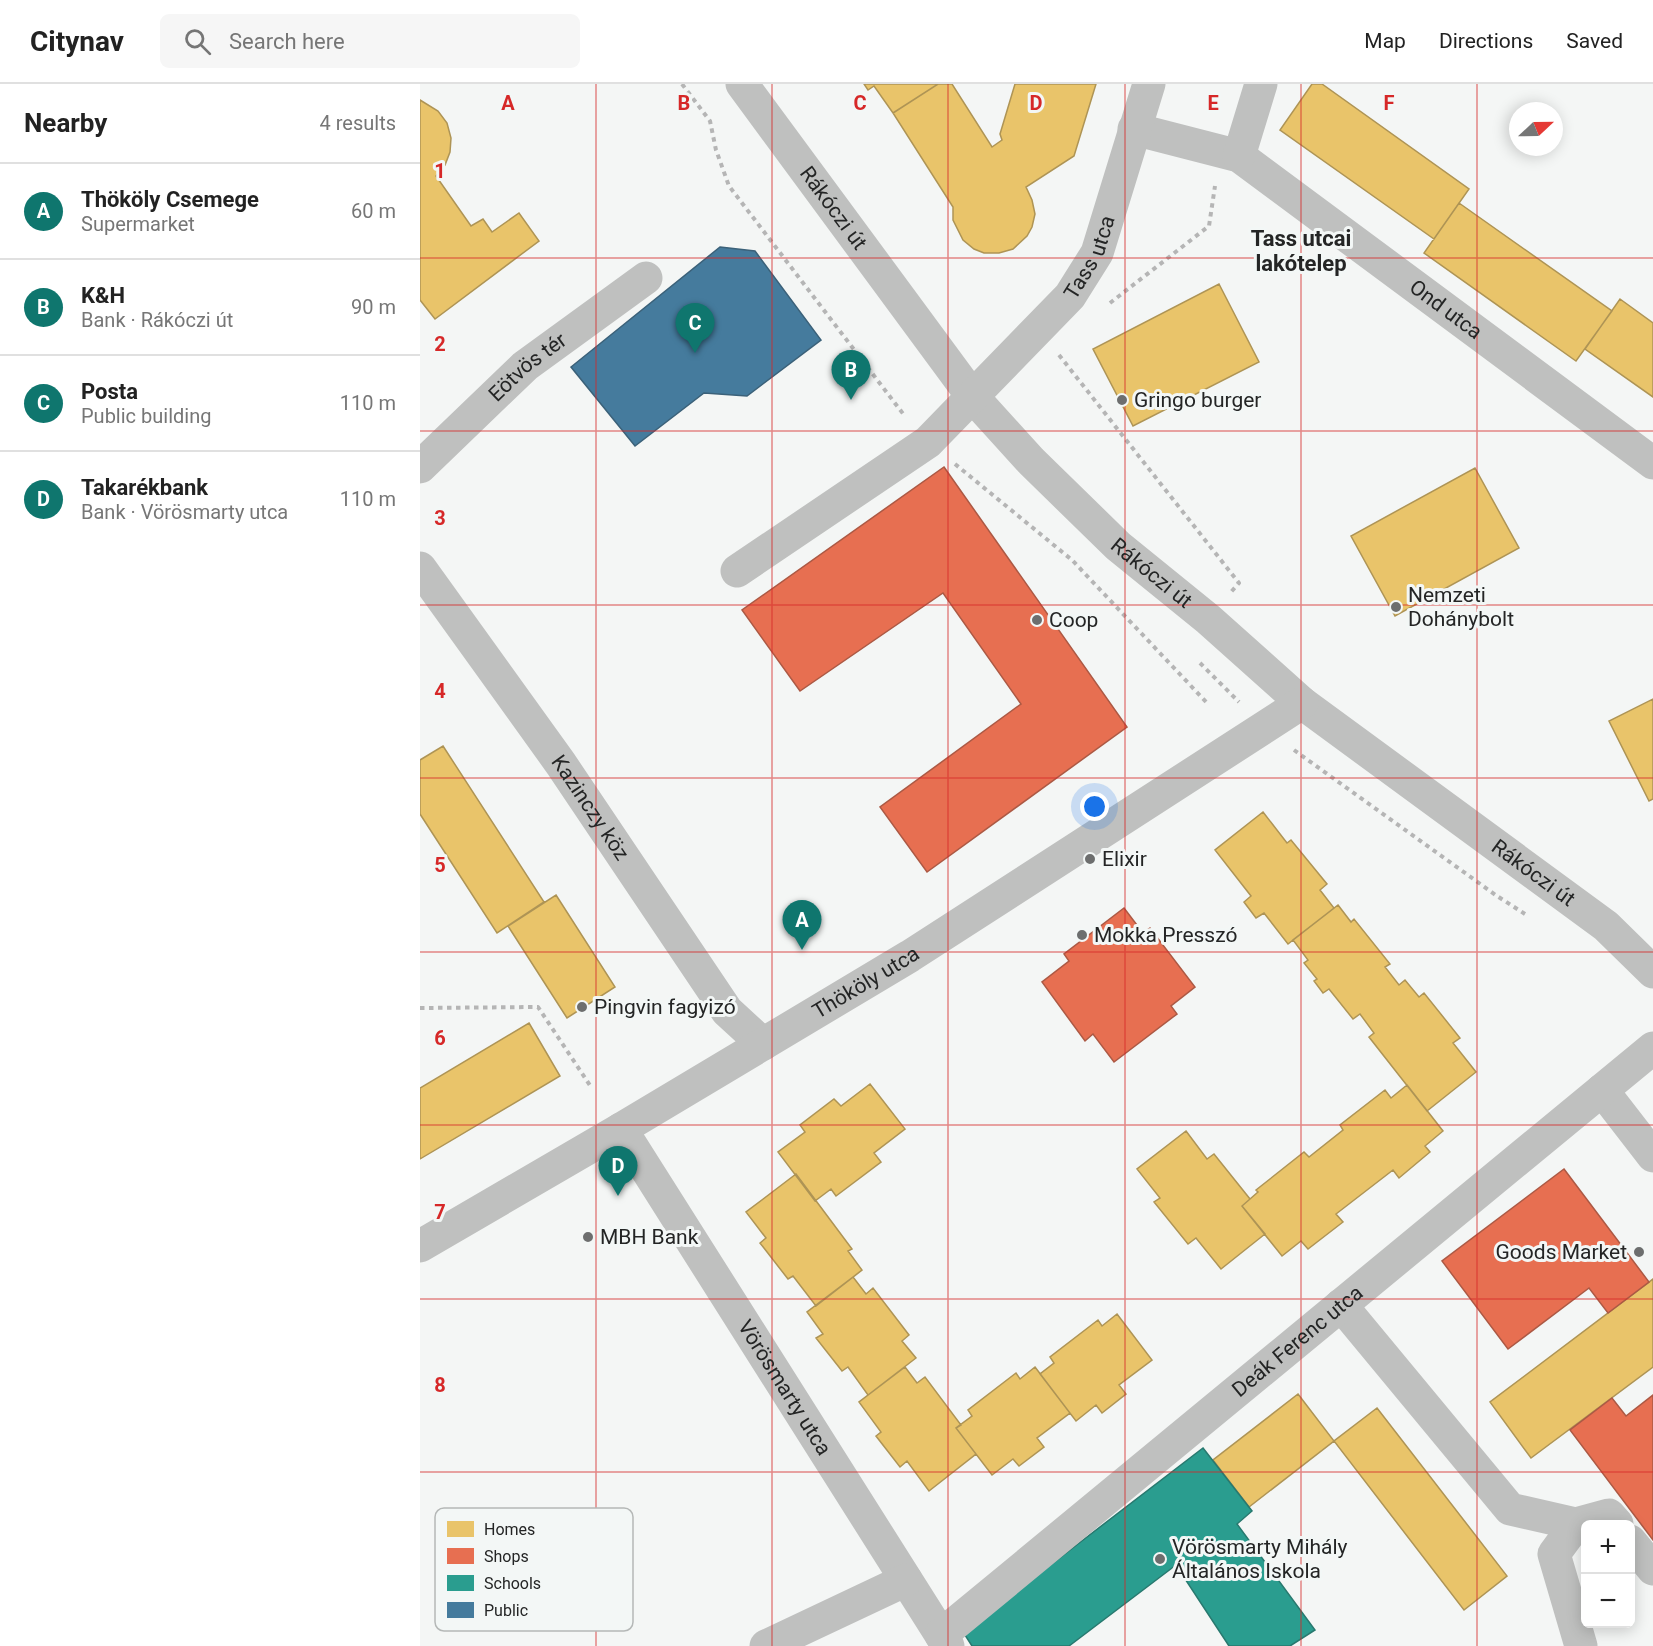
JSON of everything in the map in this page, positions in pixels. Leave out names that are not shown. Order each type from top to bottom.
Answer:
[{"type":"street","name":"Rákóczi út","points":[[742,84],[972,396],[1031,461],[1118,546],[1208,619],[1302,703],[1606,926],[1653,972]]},
{"type":"street","name":"Tass utca","points":[[737,571],[928,442],[1070,296],[1097,253],[1149,84]]},
{"type":"street","points":[[1134,129],[1229,154],[1261,84]]},
{"type":"street","name":"Ond utca","points":[[1229,154],[1653,463]]},
{"type":"street","name":"Eötvös tér","points":[[420,466],[525,366],[646,278]]},
{"type":"street","name":"Kazinczy köz","points":[[420,568],[561,764],[727,1011],[763,1044]]},
{"type":"street","name":"Thököly utca","points":[[420,1246],[621,1130],[910,956],[1302,703]]},
{"type":"street","name":"Deák Ferenc utca","points":[[945,1640],[1341,1305],[1653,1048]]},
{"type":"street","points":[[1602,1090],[1653,1156]]},
{"type":"street","name":"Vörösmarty utca","points":[[621,1130],[945,1640]]},
{"type":"street","points":[[1341,1305],[1510,1509],[1576,1524],[1581,1523]]},
{"type":"street","points":[[1591,1520],[1609,1515],[1613,1520]]},
{"type":"street","points":[[1576,1524],[1554,1554],[1581,1646]]},
{"type":"street","points":[[1635,1547],[1653,1569]]},
{"type":"street","points":[[766,1646],[906,1580]]},
{"type":"path","points":[[1108,304],[1209,226],[1229,154]]},
{"type":"path","points":[[1053,346],[1239,583],[1184,647],[1264,728],[1497,896],[1527,915]]},
{"type":"path","points":[[420,1008],[538,1007],[591,1087]]},
{"type":"building: Homes","points":[[864,84],[938,84],[893,113],[874,86],[868,90]]},
{"type":"building: Homes","points":[[938,84],[952,84],[992,147],[1002,140],[1000,134],[1015,84],[1096,84],[1074,156],[1026,187],[1035,214],[1027,236],[1013,249],[999,253],[984,253],[974,249],[963,240],[953,220],[953,207],[893,113]]},
{"type":"building: Homes","points":[[1312,84],[1322,84],[1469,189],[1434,239],[1280,130]]},
{"type":"building: Homes","points":[[420,100],[438,111],[447,123],[451,138],[450,152],[445,165],[436,176],[471,226],[483,219],[492,232],[519,213],[539,241],[435,319],[420,300]]},
{"type":"building: Homes","points":[[1459,203],[1612,311],[1576,361],[1424,253]]},
{"type":"building: Homes","points":[[1219,284],[1259,362],[1133,426],[1093,349]]},
{"type":"building: Homes","points":[[1620,299],[1653,323],[1653,397],[1585,349]]},
{"type":"building: Homes","points":[[1475,468],[1519,548],[1395,616],[1351,536]]},
{"type":"building: Homes","points":[[1653,699],[1653,799],[1649,801],[1609,721]]},
{"type":"building: Homes","points":[[443,746],[544,902],[497,933],[420,814],[420,760]]},
{"type":"building: Homes","points":[[1263,812],[1287,843],[1291,840],[1327,884],[1320,890],[1334,908],[1288,944],[1264,913],[1256,918],[1244,902],[1251,896],[1215,850]]},
{"type":"building: Homes","points":[[556,895],[615,987],[567,1018],[508,926]]},
{"type":"building: Homes","points":[[1338,905],[1351,922],[1354,919],[1390,964],[1385,967],[1399,985],[1405,980],[1419,997],[1424,993],[1460,1038],[1453,1043],[1476,1072],[1427,1111],[1369,1037],[1374,1033],[1360,1014],[1353,1019],[1329,989],[1323,993],[1314,981],[1317,979],[1304,963],[1308,960],[1293,940]]},
{"type":"building: Homes","points":[[529,1023],[560,1076],[420,1159],[420,1088]]},
{"type":"building: Homes","points":[[870,1084],[905,1129],[874,1153],[881,1162],[836,1196],[831,1189],[815,1201],[778,1152],[805,1132],[800,1125],[834,1099],[841,1106]]},
{"type":"building: Homes","points":[[1407,1085],[1443,1131],[1425,1146],[1430,1152],[1399,1178],[1393,1170],[1336,1214],[1343,1222],[1308,1249],[1301,1241],[1282,1256],[1242,1206],[1258,1192],[1256,1190],[1304,1152],[1309,1157],[1343,1130],[1340,1125],[1385,1090],[1391,1098]]},
{"type":"building: Homes","points":[[1186,1131],[1207,1159],[1214,1154],[1250,1199],[1242,1206],[1265,1234],[1221,1269],[1196,1238],[1188,1244],[1154,1202],[1160,1198],[1137,1169]]},
{"type":"building: Homes","points":[[796,1174],[852,1249],[848,1251],[862,1270],[816,1306],[793,1276],[788,1279],[760,1243],[766,1238],[746,1212]]},
{"type":"building: Homes","points":[[853,1277],[866,1294],[873,1288],[909,1335],[902,1341],[916,1358],[868,1395],[848,1367],[842,1371],[816,1338],[823,1334],[807,1312]]},
{"type":"building: Homes","points":[[1653,1279],[1653,1367],[1531,1458],[1490,1402]]},
{"type":"building: Homes","points":[[1117,1314],[1152,1360],[1119,1385],[1126,1394],[1102,1413],[1096,1405],[1076,1421],[1040,1374],[1054,1363],[1050,1357],[1098,1320],[1102,1326]]},
{"type":"building: Homes","points":[[905,1367],[917,1383],[925,1377],[961,1425],[956,1428],[976,1454],[929,1491],[907,1461],[900,1467],[876,1436],[881,1432],[859,1402]]},
{"type":"building: Homes","points":[[1035,1367],[1070,1413],[1037,1438],[1044,1447],[1019,1466],[1013,1459],[992,1475],[956,1428],[972,1416],[968,1410],[1016,1373],[1020,1379]]},
{"type":"building: Homes","points":[[1298,1394],[1334,1441],[1249,1507],[1213,1460]]},
{"type":"building: Homes","points":[[1377,1408],[1507,1576],[1464,1610],[1334,1441]]},
{"type":"building: Shops","points":[[944,467],[1127,727],[927,872],[880,807],[1021,704],[943,593],[800,691],[742,610]]},
{"type":"building: Shops","points":[[1124,908],[1143,933],[1150,928],[1195,987],[1171,1006],[1177,1014],[1114,1062],[1093,1034],[1085,1041],[1042,982],[1069,961],[1064,954]]},
{"type":"building: Shops","points":[[1564,1169],[1649,1282],[1608,1313],[1589,1288],[1508,1349],[1442,1261]]},
{"type":"building: Shops","points":[[1653,1395],[1653,1540],[1570,1430],[1612,1398],[1626,1416]]},
{"type":"building: Schools","name":"Vörösmarty Mihály Általános Iskola","points":[[1203,1448],[1252,1511],[1237,1524],[1315,1630],[1290,1646],[1229,1646],[1176,1565],[1069,1646],[972,1646],[963,1632]]},
{"type":"building: Public","points":[[720,247],[755,251],[821,340],[747,396],[704,393],[635,446],[571,367]]},
{"type":"place","name":"Posta","points":[[695,353]]},
{"type":"place","name":"K&H","points":[[851,400]]},
{"type":"place","name":"Gringo burger","points":[[1122,400]]},
{"type":"place","name":"Nemzeti Dohánybolt","points":[[1396,607]]},
{"type":"place","name":"Coop","points":[[1037,620]]},
{"type":"place","name":"Elixir","points":[[1090,859]]},
{"type":"place","name":"Mokka Presszó","points":[[1082,935]]},
{"type":"place","name":"Thököly Csemege","points":[[802,950]]},
{"type":"place","name":"Pingvin fagyizó","points":[[582,1007]]},
{"type":"place","name":"Takarékbank","points":[[618,1196]]},
{"type":"place","name":"MBH Bank","points":[[588,1237]]},
{"type":"place","name":"Goods Market","points":[[1639,1252]]},
{"type":"place","name":"Vörösmarty Mihály Általános Iskola","points":[[1160,1559]]},
{"type":"district","name":"Tass utcai lakótelep","points":[[1301,250]]}]
